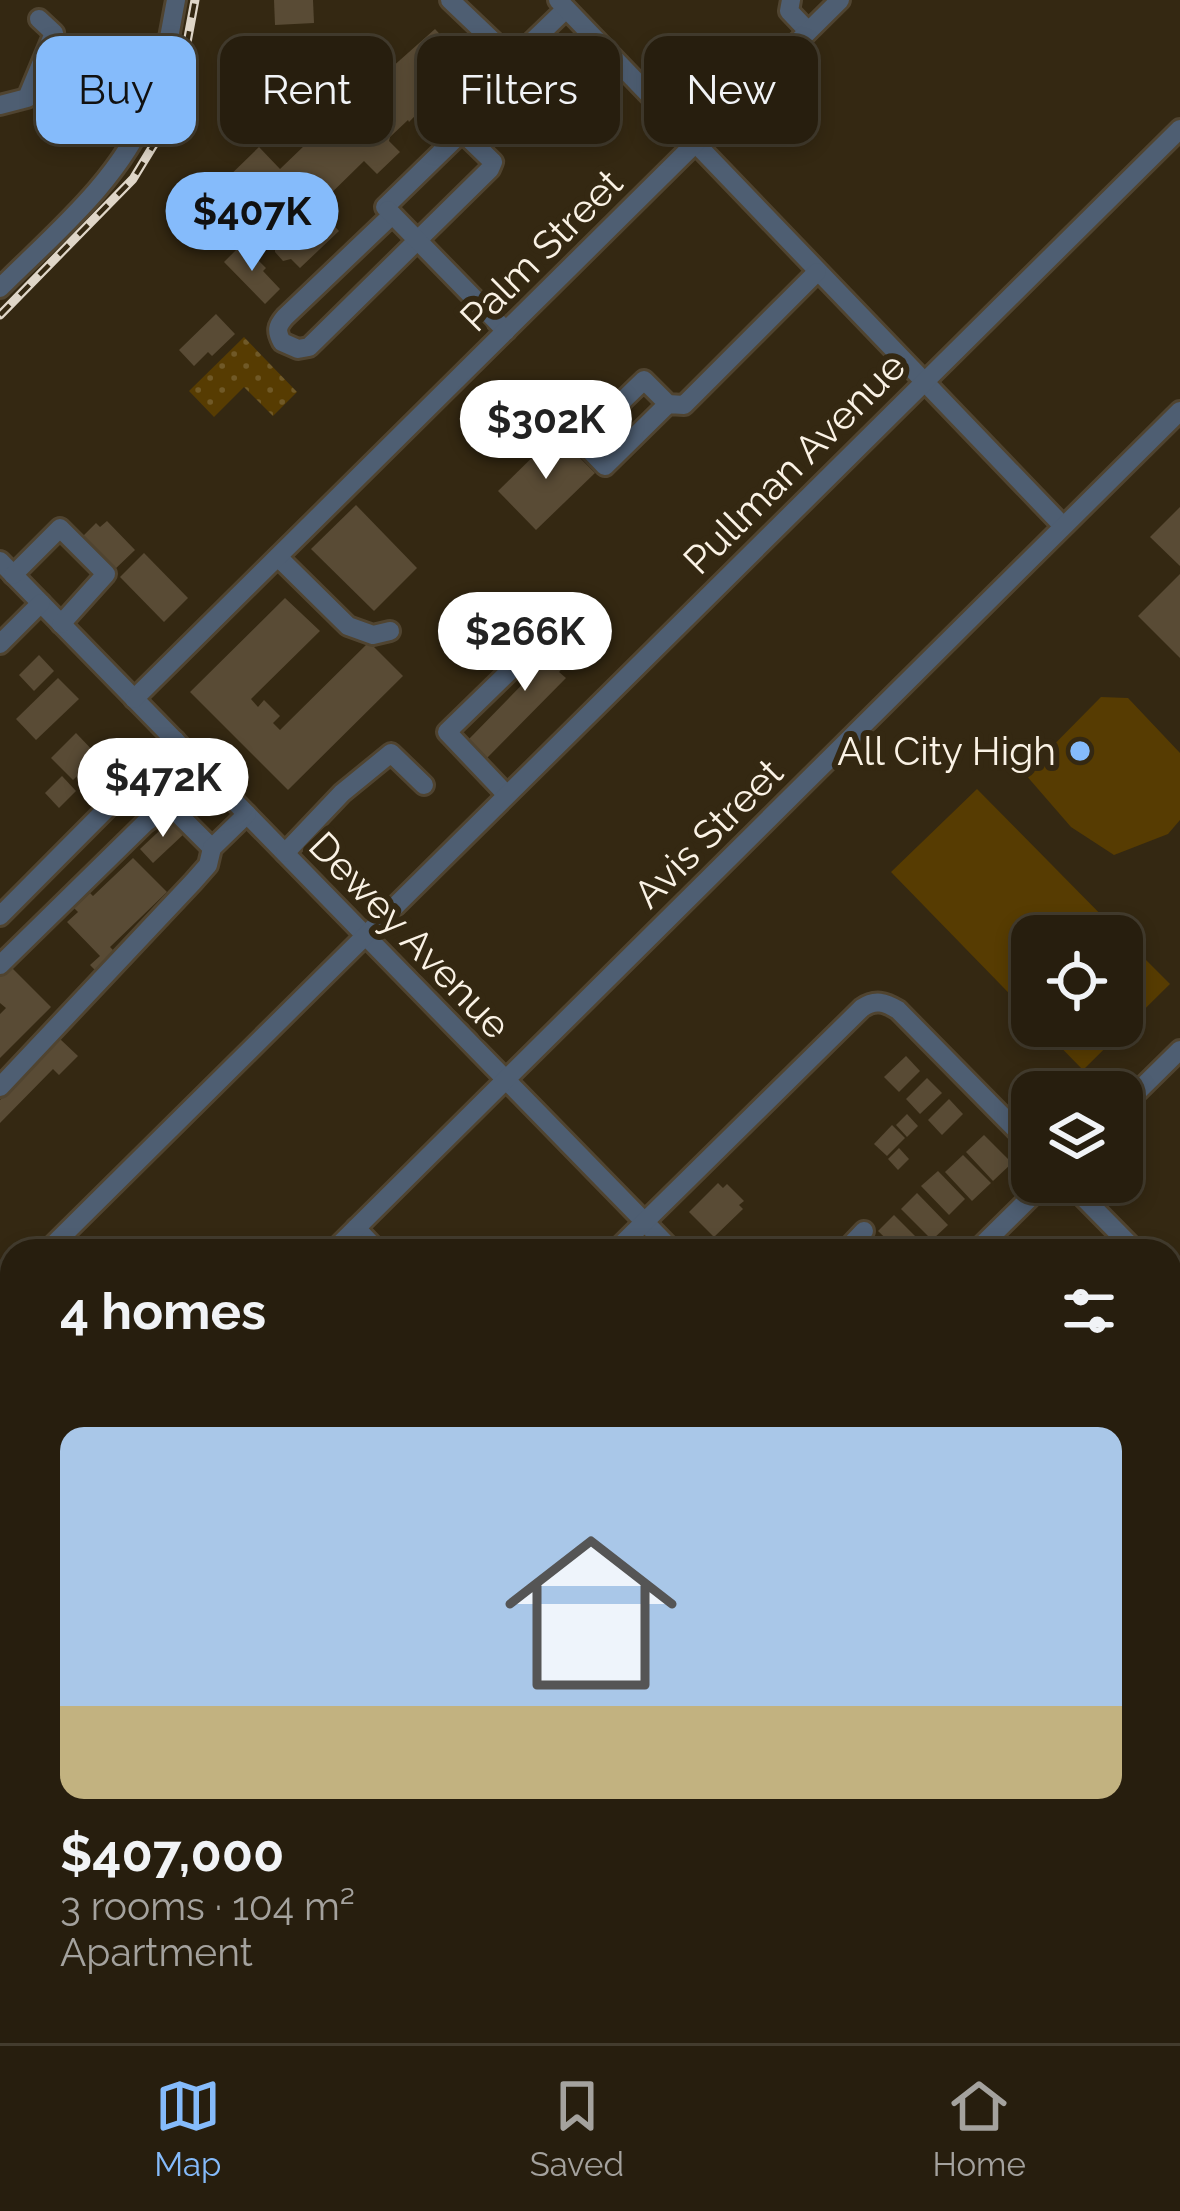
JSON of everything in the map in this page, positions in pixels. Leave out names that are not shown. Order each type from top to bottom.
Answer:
[{"type":"street","points":[[0,288],[105,183],[129,146],[160,76],[176,0]]},
{"type":"street","points":[[450,0],[513,60],[562,4],[1063,526]]},
{"type":"street","points":[[791,0],[789,11],[808,32]]},
{"type":"street","name":"Palm Street","points":[[134,699],[808,32],[832,2]]},
{"type":"street","points":[[0,105],[27,98],[54,33],[39,19]]},
{"type":"street","name":"Pullman Avenue","points":[[59,1239],[1180,129]]},
{"type":"street","points":[[462,132],[493,162],[309,347],[298,349],[282,342],[278,325],[385,207],[462,132]]},
{"type":"street","points":[[385,207],[506,331]]},
{"type":"street","points":[[668,404],[605,466],[581,440],[644,380],[668,404],[684,405],[817,272]]},
{"type":"street","name":"Avis Street","points":[[345,1239],[1180,411]]},
{"type":"street","points":[[7,568],[60,528],[106,574],[61,624]]},
{"type":"street","points":[[278,557],[348,626],[373,634],[390,631]]},
{"type":"street","name":"Dewey Avenue","points":[[7,568],[661,1239]]},
{"type":"street","points":[[0,644],[41,603]]},
{"type":"street","points":[[506,794],[447,732],[520,661]]},
{"type":"street","points":[[0,916],[175,740]]},
{"type":"street","points":[[285,853],[342,793],[391,753],[424,785]]},
{"type":"street","points":[[0,965],[146,824],[173,809],[208,775]]},
{"type":"street","points":[[173,809],[212,848]]},
{"type":"street","points":[[0,1087],[193,882],[208,865],[212,848],[247,814]]},
{"type":"street","points":[[627,1239],[862,1008],[874,1002],[898,1010],[1011,1125]]},
{"type":"street","points":[[1143,1086],[1180,1050]]},
{"type":"street","points":[[988,1239],[1025,1203]]},
{"type":"street","points":[[1089,1203],[1124,1239]]},
{"type":"street","points":[[356,1228],[367,1239]]},
{"type":"street","points":[[856,1239],[864,1231]]},
{"type":"shaded area","points":[[244,337],[297,392],[273,416],[244,387],[214,417],[189,391]]},
{"type":"shaded area","points":[[1101,697],[1128,698],[1180,753],[1180,820],[1168,834],[1114,855],[1071,827],[1025,774]]},
{"type":"shaded area","points":[[977,789],[1101,915],[1011,915],[1011,995],[891,872]]},
{"type":"shaded area","points":[[1143,957],[1170,984],[1143,1011]]},
{"type":"shaded area","points":[[1061,1047],[1106,1047],[1083,1070]]},
{"type":"building","points":[[274,0],[313,0],[314,23],[275,25]]},
{"type":"building","points":[[417,45],[417,114],[393,134],[393,66]]},
{"type":"building","points":[[306,144],[392,144],[400,152],[377,174],[364,161],[317,207],[339,231],[300,268],[291,259],[283,261],[275,252],[275,243],[220,185],[259,147],[280,169]]},
{"type":"building","points":[[242,244],[280,289],[265,304],[224,262]]},
{"type":"building","points":[[216,314],[235,334],[194,366],[179,350]]},
{"type":"building","points":[[556,434],[595,473],[536,530],[498,491]]},
{"type":"building","points":[[356,505],[417,568],[374,611],[311,549]]},
{"type":"building","points":[[1180,507],[1180,566],[1150,537]]},
{"type":"building","points":[[107,521],[135,550],[113,571],[81,538],[96,523],[100,527]]},
{"type":"building","points":[[144,553],[188,598],[164,622],[120,577]]},
{"type":"building","points":[[1180,574],[1180,658],[1138,616]]},
{"type":"building","points":[[285,598],[320,631],[251,699],[258,707],[264,700],[280,716],[273,723],[280,730],[369,642],[403,676],[288,790],[190,692]]},
{"type":"building","points":[[538,625],[572,658],[559,672],[566,678],[487,758],[469,739],[545,661],[524,640]]},
{"type":"building","points":[[39,655],[54,671],[34,691],[19,675]]},
{"type":"building","points":[[58,678],[79,699],[36,740],[16,719]]},
{"type":"building","points":[[76,733],[98,756],[73,780],[51,758]]},
{"type":"building","points":[[62,776],[76,791],[59,808],[45,793]]},
{"type":"building","points":[[173,818],[186,832],[153,863],[140,849]]},
{"type":"building","points":[[133,858],[167,892],[110,947],[119,956],[99,974],[90,965],[100,956],[67,922],[78,912],[74,908]]},
{"type":"building","points":[[9,965],[51,1007],[0,1058],[0,1014],[6,1008],[0,1003],[0,974]]},
{"type":"building","points":[[60,1039],[78,1056],[59,1075],[53,1069],[0,1123],[0,1100]]},
{"type":"building","points":[[906,1056],[920,1071],[899,1092],[884,1077]]},
{"type":"building","points":[[927,1078],[942,1093],[920,1114],[906,1099]]},
{"type":"building","points":[[949,1099],[963,1114],[942,1135],[928,1120]]},
{"type":"building","points":[[907,1114],[918,1126],[907,1137],[896,1125]]},
{"type":"building","points":[[892,1125],[905,1138],[887,1156],[874,1144]]},
{"type":"building","points":[[984,1135],[1011,1164],[993,1181],[966,1152]]},
{"type":"building","points":[[899,1148],[909,1159],[898,1170],[888,1159]]},
{"type":"building","points":[[963,1155],[991,1183],[972,1201],[945,1172]]},
{"type":"building","points":[[938,1171],[965,1199],[949,1215],[921,1186]]},
{"type":"building","points":[[718,1183],[723,1188],[727,1184],[744,1201],[739,1205],[743,1209],[714,1237],[689,1212]]},
{"type":"building","points":[[917,1193],[948,1225],[931,1239],[901,1209]]},
{"type":"building","points":[[894,1215],[918,1239],[886,1239],[878,1231]]},
{"type":"railway","points":[[0,315],[133,179],[161,133],[180,80],[195,0]]},
{"type":"place","name":"All City High","points":[[1080,751]]}]
